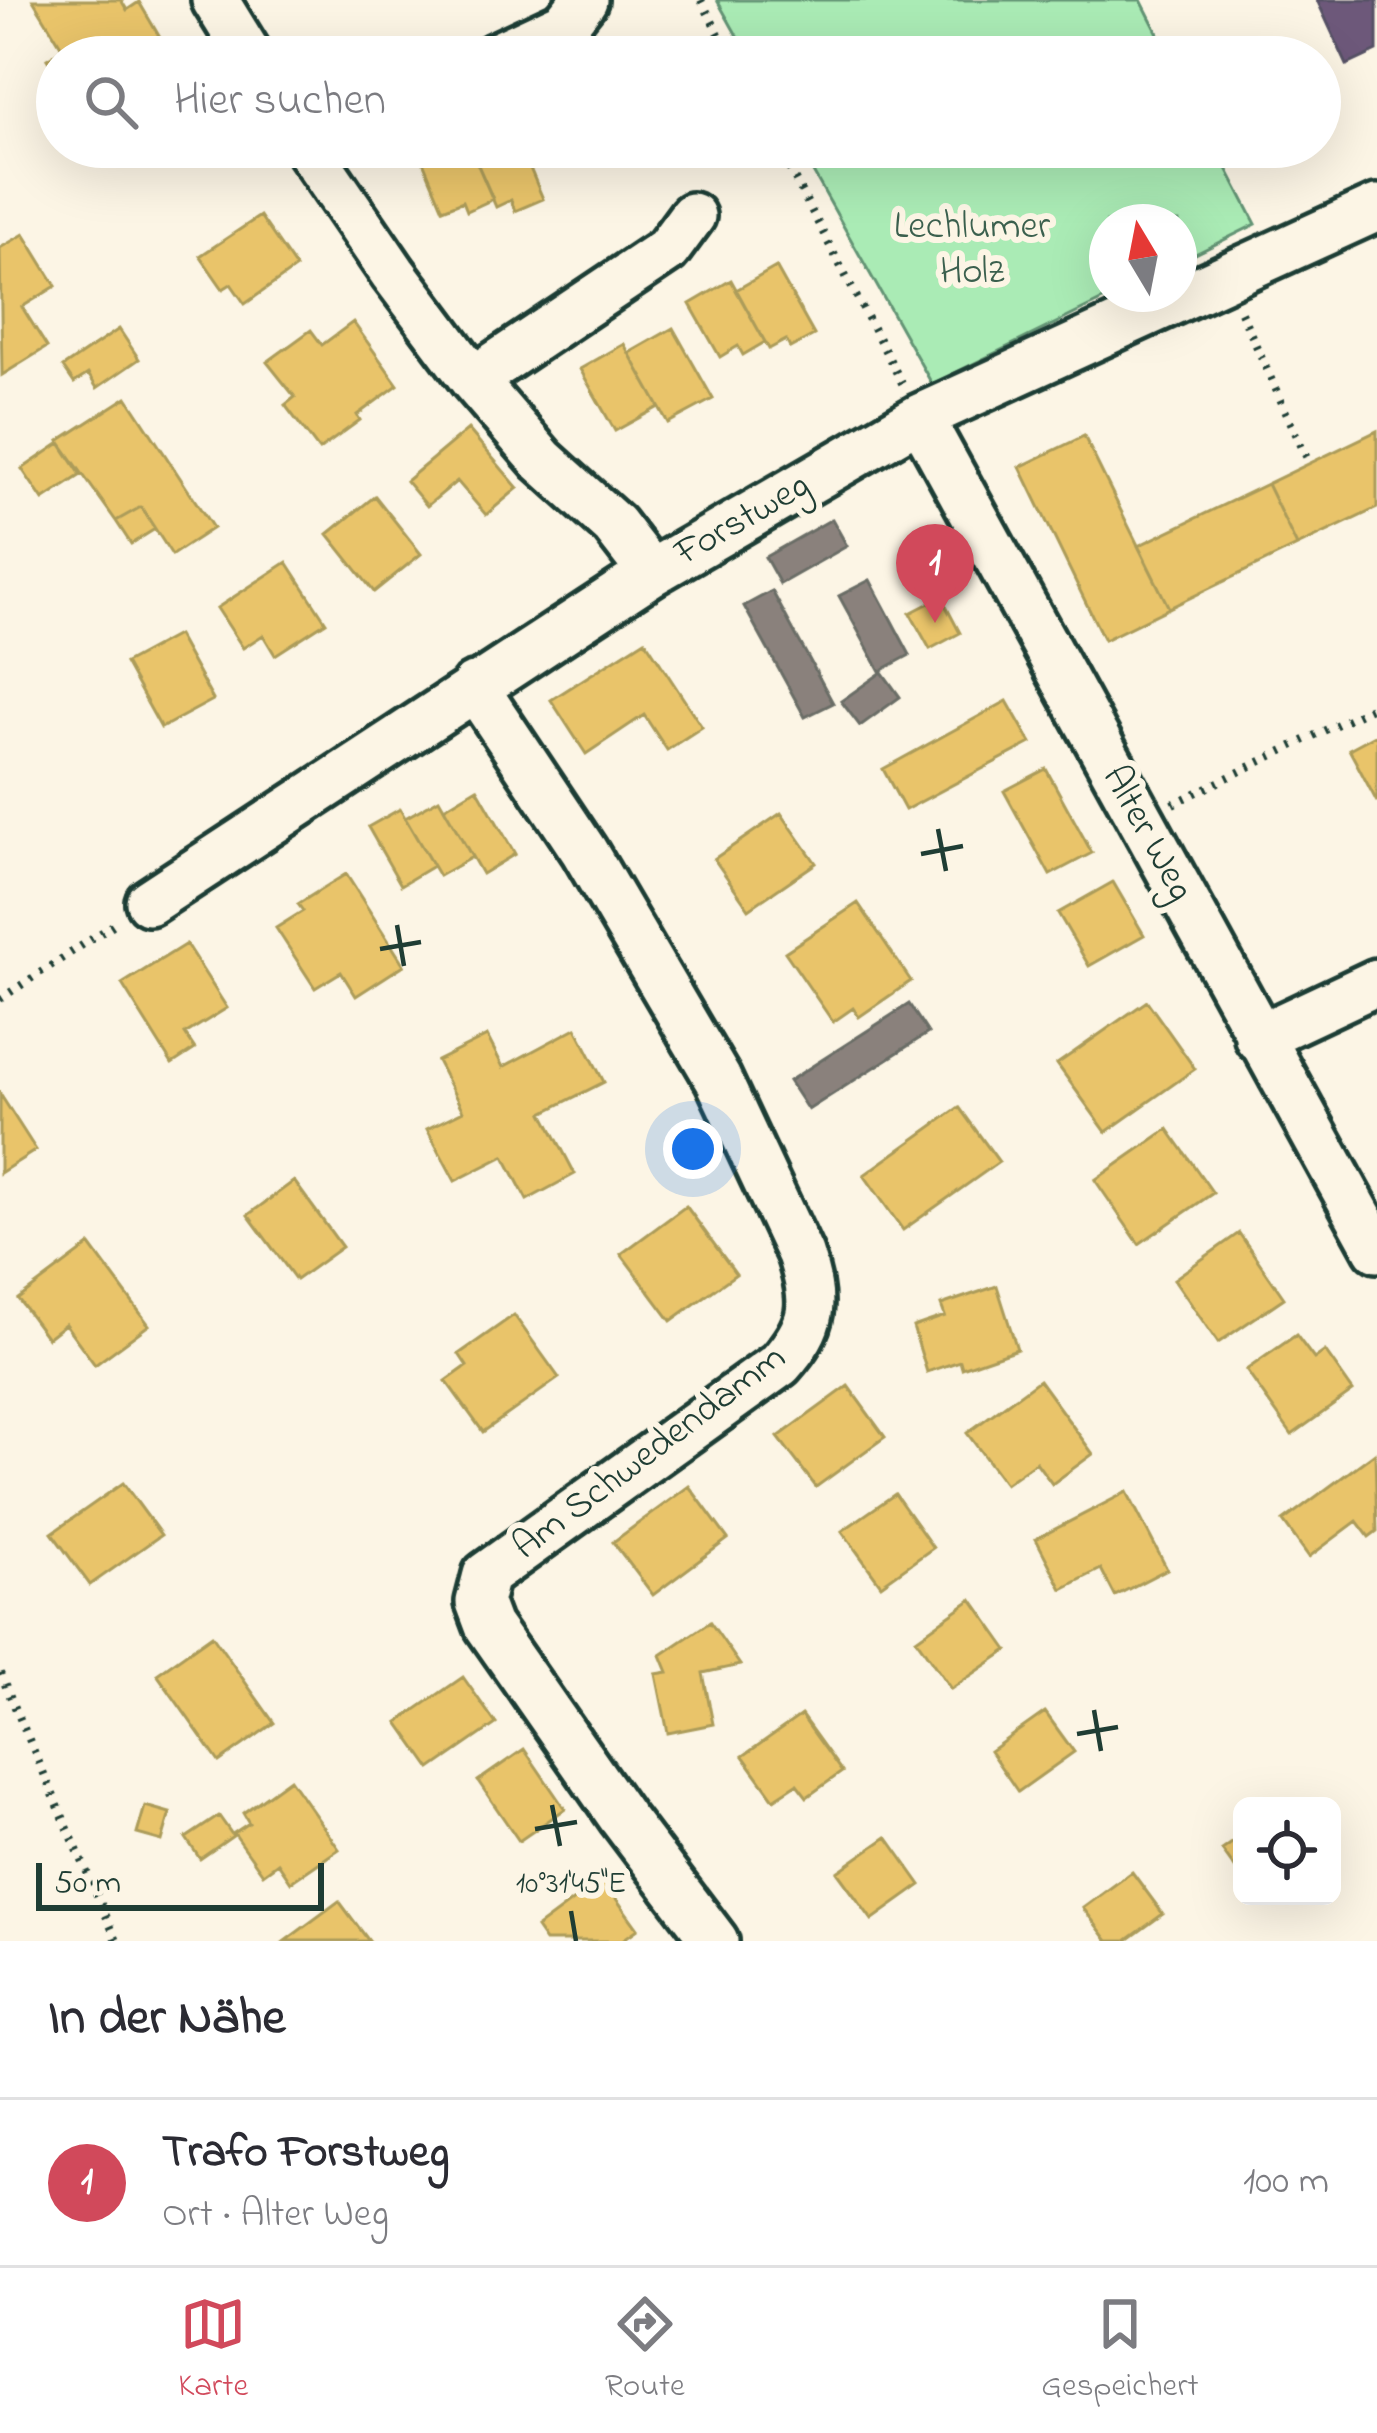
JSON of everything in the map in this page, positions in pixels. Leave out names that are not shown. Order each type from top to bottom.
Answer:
[{"type":"street","points":[[215,0],[237,36]]},
{"type":"street","points":[[540,36],[566,24],[584,0]]},
{"type":"street","points":[[324,168],[473,380],[542,460],[614,525],[651,573]]},
{"type":"street","name":"Forstweg","points":[[148,902],[651,573],[920,417],[1377,208]]},
{"type":"street","points":[[473,380],[667,250],[692,216]]},
{"type":"street","name":"Alter Weg","points":[[920,417],[1377,1249]]},
{"type":"street","name":"Am Schwedendamm","points":[[474,686],[584,851],[718,1079],[809,1283],[811,1315],[803,1337],[780,1364],[486,1575],[478,1603],[488,1626],[622,1818],[715,1941]]},
{"type":"street","points":[[1258,1038],[1377,982]]},
{"type":"path","points":[[701,0],[720,36]]},
{"type":"path","points":[[789,168],[920,417]]},
{"type":"path","points":[[1226,278],[1310,463]]},
{"type":"path","points":[[1140,820],[1377,705]]},
{"type":"path","points":[[0,999],[148,902]]},
{"type":"path","points":[[0,1673],[117,1941]]},
{"type":"green space","points":[[717,0],[1141,0],[1159,36],[737,36]]},
{"type":"green space","name":"Lechlumer Holz","points":[[811,168],[1227,168],[1256,224],[1197,253],[1197,204],[1089,204],[1089,307],[932,384]]},
{"type":"building: Wohnen","points":[[33,0],[121,0],[127,10],[139,2],[159,36],[55,36]]},
{"type":"building: Wohnen","points":[[426,168],[479,168],[493,199],[467,211],[463,201],[443,209]]},
{"type":"building: Wohnen","points":[[479,168],[530,168],[543,199],[515,211],[511,200],[496,207]]},
{"type":"building: Wohnen","points":[[260,216],[296,268],[245,304],[231,284],[223,289],[200,256]]},
{"type":"building: Wohnen","points":[[24,234],[56,286],[22,307],[47,347],[2,375],[0,248]]},
{"type":"building: Wohnen","points":[[776,267],[814,335],[790,348],[786,340],[769,349],[736,290]]},
{"type":"building: Wohnen","points":[[731,280],[765,342],[743,355],[738,346],[720,357],[690,304]]},
{"type":"building: Wohnen","points":[[353,322],[398,385],[319,450],[285,405],[295,397],[267,362],[311,330],[322,345]]},
{"type":"building: Wohnen","points":[[673,328],[713,399],[668,423],[629,353]]},
{"type":"building: Wohnen","points":[[119,329],[139,359],[97,388],[88,374],[74,383],[63,367]]},
{"type":"building: Wohnen","points":[[624,344],[659,407],[615,431],[580,369]]},
{"type":"building: Wohnen","points":[[127,397],[213,528],[172,555],[141,507],[116,521],[59,441]]},
{"type":"building: Wohnen","points":[[468,429],[518,488],[486,515],[457,481],[427,506],[406,481]]},
{"type":"building: Wohnen","points":[[1377,431],[1377,508],[1297,546],[1267,484]]},
{"type":"building: Wohnen","points":[[1084,436],[1169,608],[1104,640],[1020,467]]},
{"type":"building: Wohnen","points":[[60,443],[81,475],[43,500],[22,469]]},
{"type":"building: Wohnen","points":[[1267,484],[1297,546],[1169,608],[1138,546]]},
{"type":"building: Wohnen","points":[[375,496],[421,554],[374,592],[328,534]]},
{"type":"building: Wohnen","points":[[141,507],[155,529],[131,544],[116,521]]},
{"type":"building: Wohnen","points":[[287,562],[326,622],[275,655],[263,635],[243,648],[217,608]]},
{"type":"building: Wohnen","points":[[941,597],[960,633],[930,649],[910,613]]},
{"type":"building: Wohnen","points":[[177,635],[213,700],[161,728],[125,663]]},
{"type":"building: Wohnen","points":[[645,640],[702,727],[667,750],[644,715],[586,754],[551,700]]},
{"type":"building: Wohnen","points":[[1007,701],[1031,743],[905,810],[883,769]]},
{"type":"building: Wohnen","points":[[1377,734],[1377,802],[1349,749]]},
{"type":"building: Wohnen","points":[[1046,769],[1092,853],[1050,875],[1004,791]]},
{"type":"building: Wohnen","points":[[477,788],[515,854],[482,874],[444,808]]},
{"type":"building: Wohnen","points":[[439,799],[472,857],[439,876],[405,818]]},
{"type":"building: Wohnen","points":[[400,809],[433,866],[401,885],[368,827]]},
{"type":"building: Wohnen","points":[[781,813],[816,863],[749,909],[714,859]]},
{"type":"building: Wohnen","points":[[346,874],[404,965],[356,996],[341,972],[315,988],[276,928],[303,911],[298,904]]},
{"type":"building: Wohnen","points":[[1113,882],[1144,935],[1089,966],[1058,913]]},
{"type":"building: Wohnen","points":[[858,903],[911,981],[859,1017],[853,1008],[833,1022],[785,952]]},
{"type":"building: Wohnen","points":[[186,944],[227,1008],[185,1034],[195,1049],[172,1064],[122,984]]},
{"type":"building: Wohnen","points":[[1147,1001],[1195,1069],[1106,1132],[1057,1064]]},
{"type":"building: Wohnen","points":[[576,1028],[604,1082],[543,1113],[575,1174],[527,1200],[504,1156],[455,1181],[427,1129],[463,1111],[437,1061],[487,1036],[503,1067]]},
{"type":"building: Wohnen","points":[[0,1094],[36,1150],[0,1173]]},
{"type":"building: Wohnen","points":[[959,1107],[999,1162],[903,1230],[864,1175]]},
{"type":"building: Wohnen","points":[[1168,1129],[1213,1193],[1139,1244],[1095,1180]]},
{"type":"building: Wohnen","points":[[294,1181],[342,1247],[296,1280],[248,1215]]},
{"type":"building: Wohnen","points":[[686,1206],[736,1274],[671,1321],[621,1254]]},
{"type":"building: Wohnen","points":[[1239,1233],[1284,1298],[1218,1343],[1174,1279]]},
{"type":"building: Wohnen","points":[[90,1245],[149,1325],[95,1365],[65,1324],[47,1338],[18,1299]]},
{"type":"building: Wohnen","points":[[997,1286],[1017,1349],[962,1368],[960,1361],[927,1372],[913,1327],[945,1316],[941,1305]]},
{"type":"building: Wohnen","points":[[514,1315],[559,1378],[483,1432],[446,1381],[467,1366],[459,1354]]},
{"type":"building: Wohnen","points":[[1296,1335],[1314,1359],[1325,1351],[1353,1391],[1292,1435],[1246,1370]]},
{"type":"building: Wohnen","points":[[1039,1380],[1093,1454],[1052,1484],[1036,1462],[1005,1484],[967,1433]]},
{"type":"building: Wohnen","points":[[848,1386],[885,1437],[816,1487],[778,1437]]},
{"type":"building: Wohnen","points":[[1375,1453],[1377,1531],[1369,1537],[1357,1521],[1309,1557],[1283,1521]]},
{"type":"building: Wohnen","points":[[123,1483],[161,1535],[90,1585],[52,1533]]},
{"type":"building: Wohnen","points":[[689,1486],[728,1539],[653,1595],[613,1542]]},
{"type":"building: Wohnen","points":[[1127,1492],[1167,1569],[1115,1596],[1101,1569],[1062,1589],[1036,1539]]},
{"type":"building: Wohnen","points":[[895,1494],[933,1548],[881,1585],[842,1531]]},
{"type":"building: Wohnen","points":[[972,1599],[1008,1650],[951,1689],[916,1639]]},
{"type":"building: Wohnen","points":[[710,1622],[740,1665],[703,1673],[713,1724],[668,1733],[656,1674],[668,1672],[661,1655]]},
{"type":"building: Wohnen","points":[[212,1635],[274,1723],[219,1762],[157,1674]]},
{"type":"building: Wohnen","points":[[463,1677],[496,1724],[431,1769],[398,1722]]},
{"type":"building: Wohnen","points":[[1045,1712],[1074,1752],[1018,1792],[990,1751]]},
{"type":"building: Wohnen","points":[[801,1715],[842,1772],[807,1797],[797,1784],[774,1799],[743,1756]]},
{"type":"building: Wohnen","points":[[524,1749],[565,1809],[519,1841],[478,1781]]},
{"type":"building: Wohnen","points":[[290,1779],[339,1849],[291,1882],[278,1863],[263,1874],[234,1833],[249,1823],[243,1813]]},
{"type":"building: Wohnen","points":[[145,1806],[170,1813],[162,1841],[137,1834]]},
{"type":"building: Wohnen","points":[[219,1816],[233,1836],[200,1859],[186,1838]]},
{"type":"building: Wohnen","points":[[887,1837],[921,1885],[872,1920],[837,1872]]},
{"type":"building: Wohnen","points":[[1233,1842],[1233,1865],[1222,1850]]},
{"type":"building: Wohnen","points":[[1132,1872],[1163,1914],[1126,1941],[1108,1941],[1083,1908]]},
{"type":"building: Wohnen","points":[[602,1879],[638,1929],[621,1941],[545,1941],[536,1928]]},
{"type":"building: Wohnen","points":[[339,1901],[369,1941],[285,1941]]},
{"type":"building: Büros","points":[[1317,0],[1377,0],[1377,51],[1347,65],[1341,36],[1334,36]]},
{"type":"building: Industrie","points":[[832,519],[847,546],[780,584],[765,557]]},
{"type":"building: Industrie","points":[[870,580],[910,655],[880,671],[839,596]]},
{"type":"building: Industrie","points":[[772,591],[833,703],[805,717],[744,606]]},
{"type":"building: Industrie","points":[[882,672],[900,697],[860,726],[841,701]]},
{"type":"building: Industrie","points":[[909,1004],[928,1033],[808,1110],[789,1081]]},
{"type":"place","name":"Trafo Forstweg","points":[[935,623]]}]
